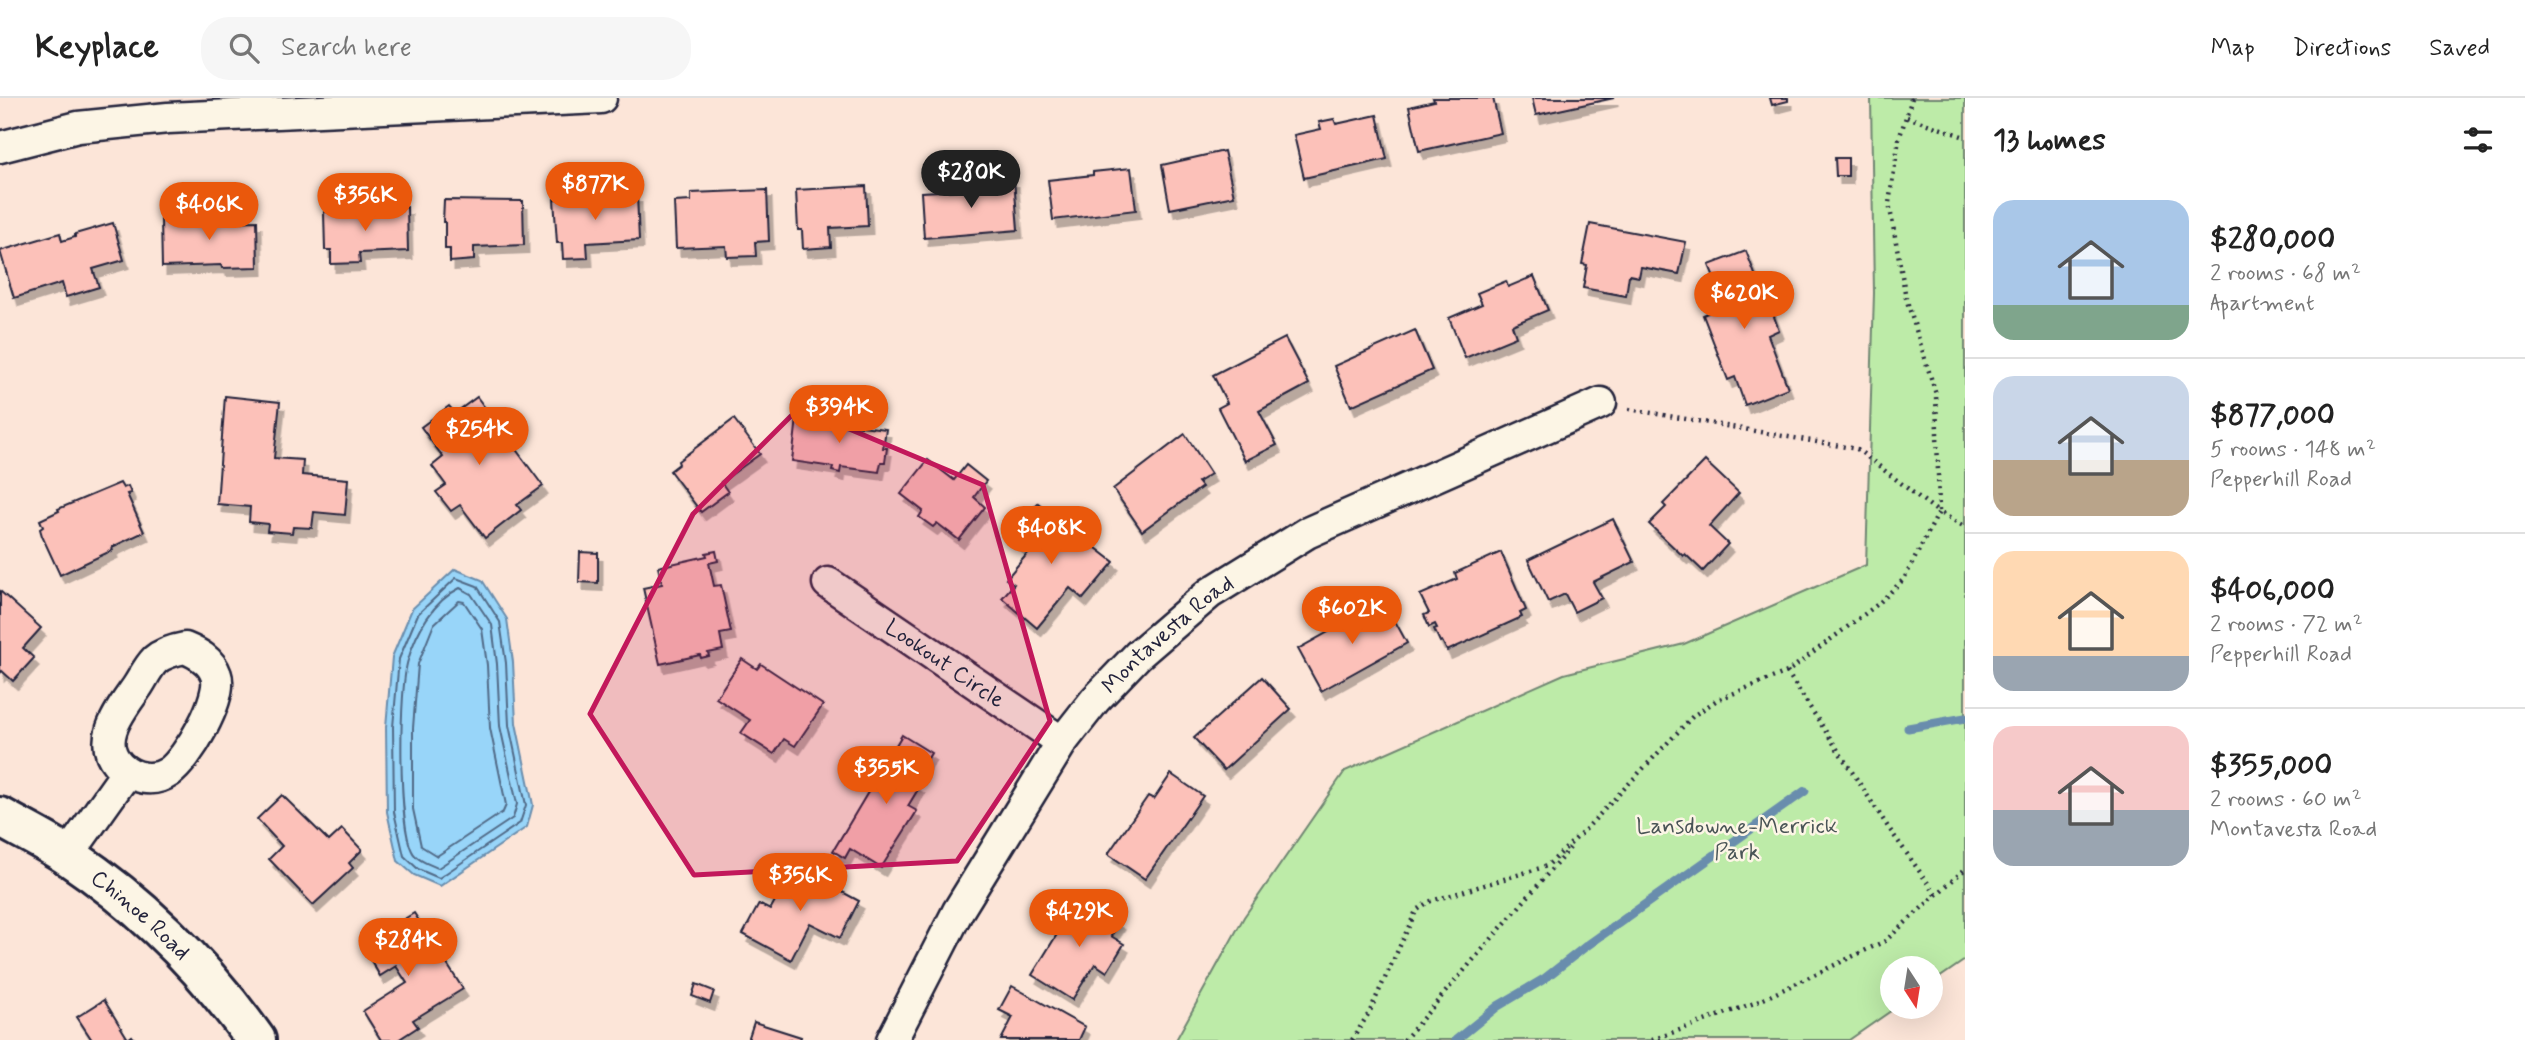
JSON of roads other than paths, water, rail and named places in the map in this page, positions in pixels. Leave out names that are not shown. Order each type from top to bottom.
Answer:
[{"type":"street","points":[[0,146],[78,127],[168,118],[601,98]]},
{"type":"street","name":"Montavesta Road","points":[[892,1040],[958,911],[1062,742],[1095,700],[1139,655],[1210,593],[1249,567],[1331,523],[1601,403]]},
{"type":"street","name":"Lookout Circle","points":[[828,583],[1062,742]]},
{"type":"street","points":[[68,855],[127,772]]},
{"type":"street","name":"Chinoe Road","points":[[0,817],[68,855],[108,883],[161,929],[230,1003],[256,1040]]},
{"type":"water","points":[[455,569],[482,580],[507,619],[513,662],[516,723],[533,805],[527,827],[440,886],[414,875],[398,861],[387,812],[386,727],[392,657],[412,609]]},
{"type":"waterway","points":[[1908,728],[1965,718]]},
{"type":"waterway","points":[[1456,1040],[1498,1006],[1544,979],[1805,791]]},
{"type":"park label","name":"Lansdowne-Merrick Park","points":[[1737,838]]}]
